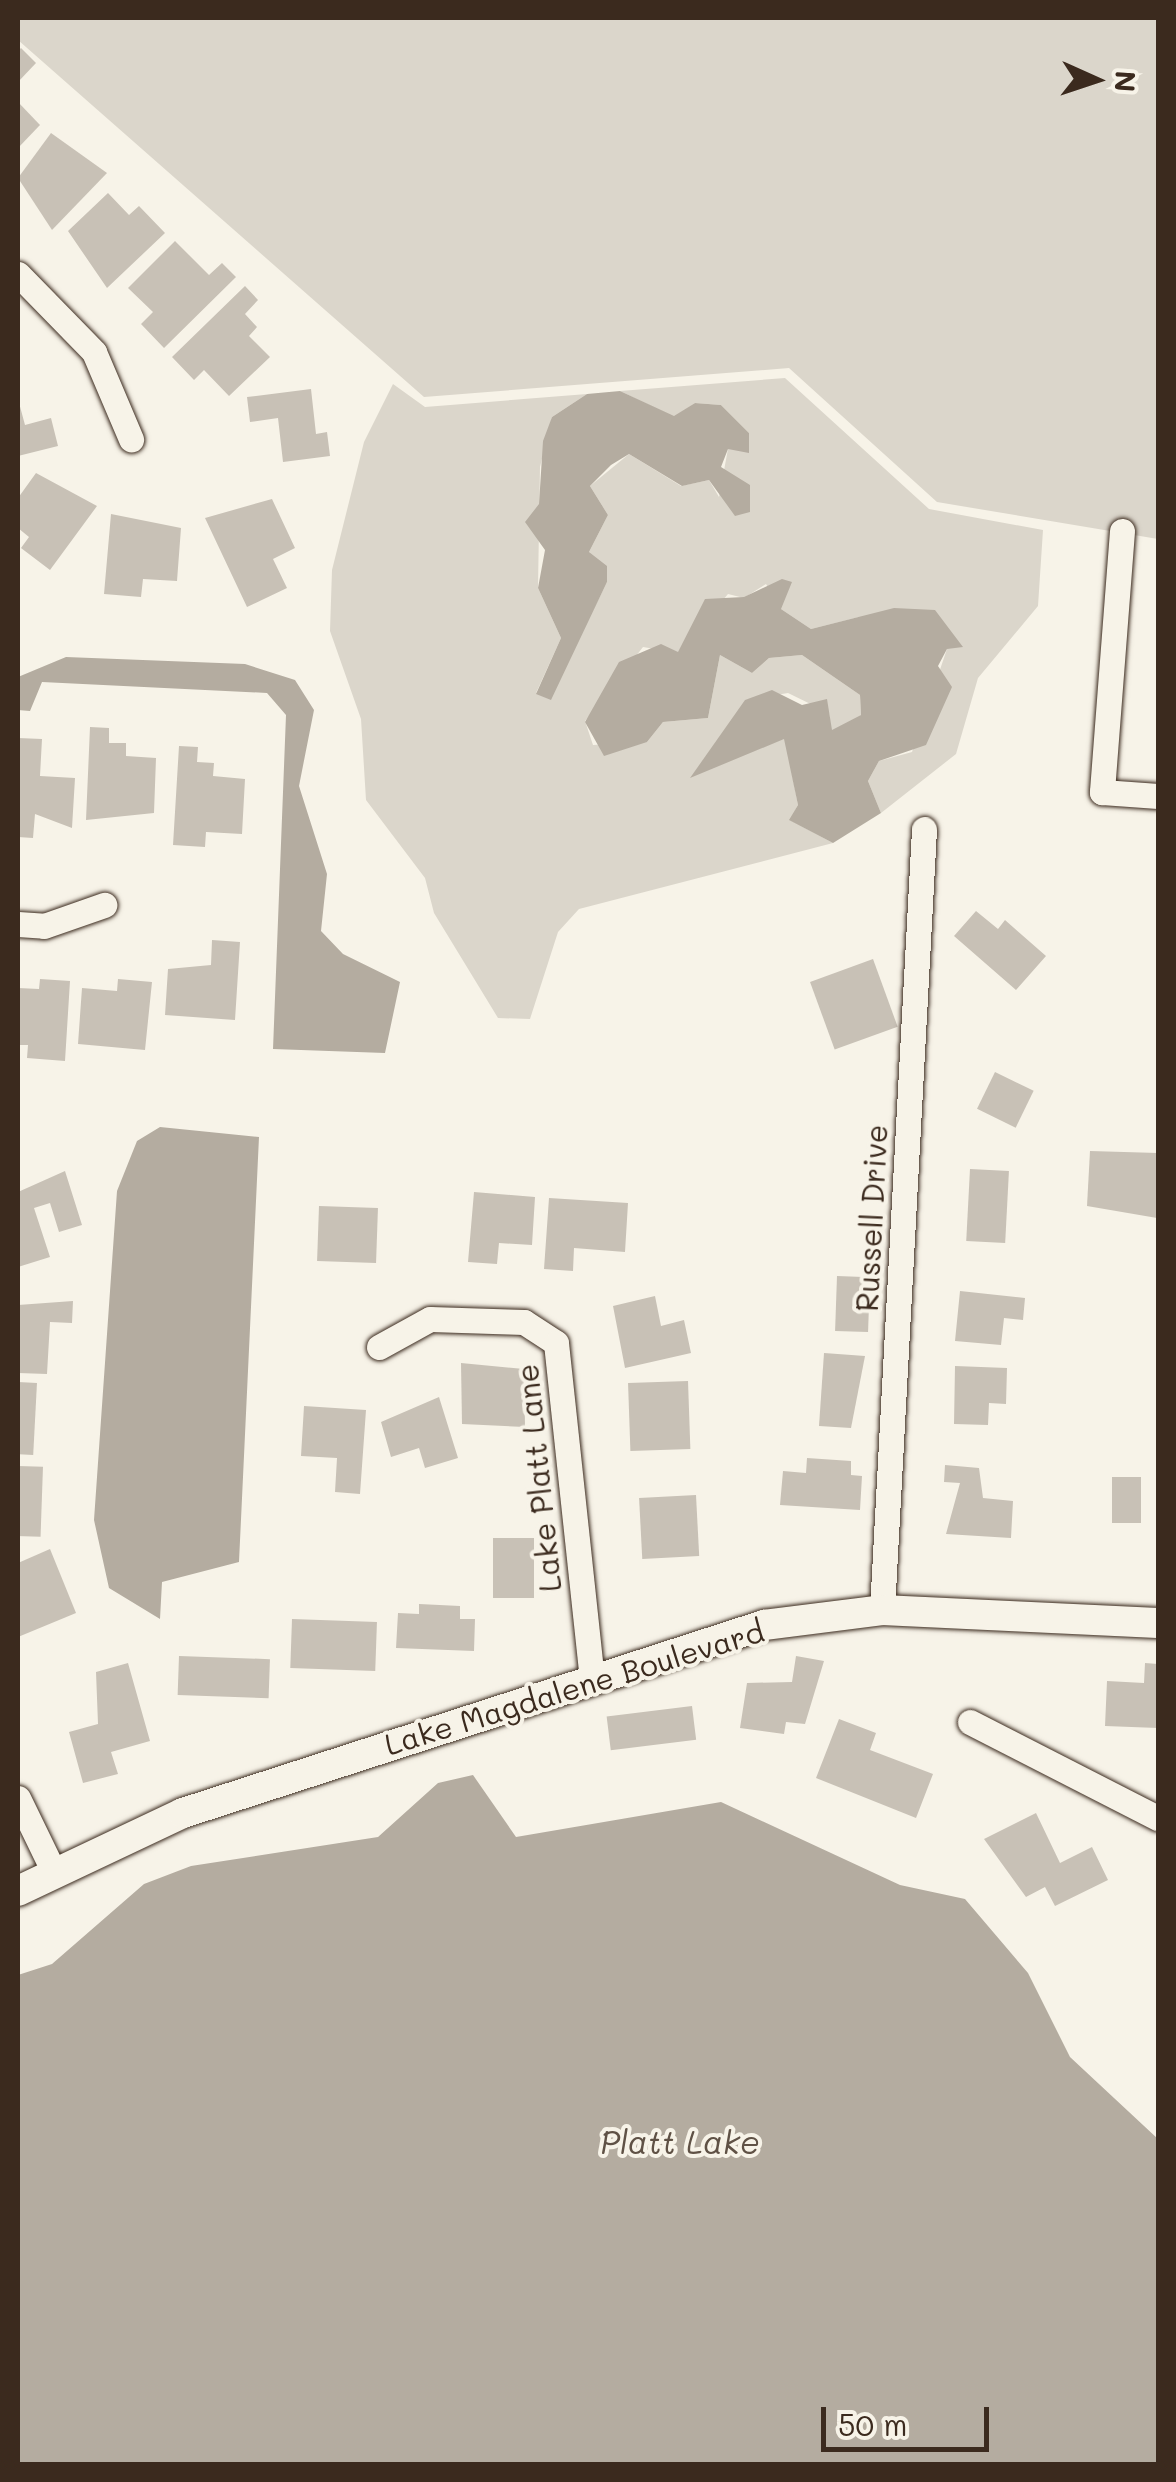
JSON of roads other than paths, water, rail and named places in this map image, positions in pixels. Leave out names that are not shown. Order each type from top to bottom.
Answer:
[{"type":"street","points":[[18,274],[94,352],[131,439]]},
{"type":"street","points":[[1122,531],[1102,792],[1158,796]]},
{"type":"street","name":"Russell Drive","points":[[882,1610],[924,829]]},
{"type":"street","points":[[18,924],[44,926],[104,905]]},
{"type":"street","name":"Lake Platt Lane","points":[[378,1347],[430,1319],[524,1322],[556,1343],[592,1678]]},
{"type":"street","name":"Lake Magdalene Boulevard","points":[[18,1892],[52,1868],[183,1813],[764,1625],[882,1610],[1158,1623]]},
{"type":"street","points":[[970,1722],[1158,1818]]},
{"type":"street","points":[[18,1798],[52,1868]]},
{"type":"water","points":[[620,391],[674,416],[695,403],[721,405],[749,433],[749,453],[728,449],[721,467],[750,485],[750,512],[735,516],[709,480],[682,486],[629,454],[611,465],[590,486],[608,515],[589,552],[607,566],[607,582],[551,700],[536,694],[561,638],[538,588],[545,550],[525,522],[539,504],[543,441],[552,417],[587,394]]},
{"type":"water","points":[[782,579],[792,582],[781,609],[811,629],[894,608],[935,610],[963,647],[947,649],[938,666],[952,687],[926,745],[879,761],[868,781],[881,813],[833,843],[789,820],[798,805],[784,739],[690,778],[745,700],[772,690],[802,705],[827,699],[832,730],[861,715],[860,695],[802,655],[769,658],[752,673],[720,655],[708,718],[663,722],[647,742],[604,756],[585,722],[619,662],[661,644],[678,652],[705,599],[744,597]]},
{"type":"water","points":[[66,657],[245,664],[295,680],[314,710],[299,786],[327,874],[321,931],[343,954],[400,982],[385,1053],[273,1049],[286,715],[267,693],[42,682],[30,711],[18,710],[18,677]]},
{"type":"water","points":[[160,1127],[259,1137],[239,1562],[162,1582],[160,1619],[109,1588],[94,1520],[117,1191],[137,1141]]},
{"type":"water","name":"Platt Lake","points":[[473,1775],[516,1837],[721,1802],[900,1885],[965,1899],[1028,1973],[1070,2057],[1158,2139],[1158,2464],[18,2464],[18,1975],[52,1964],[144,1884],[191,1866],[378,1837],[438,1783]]}]
